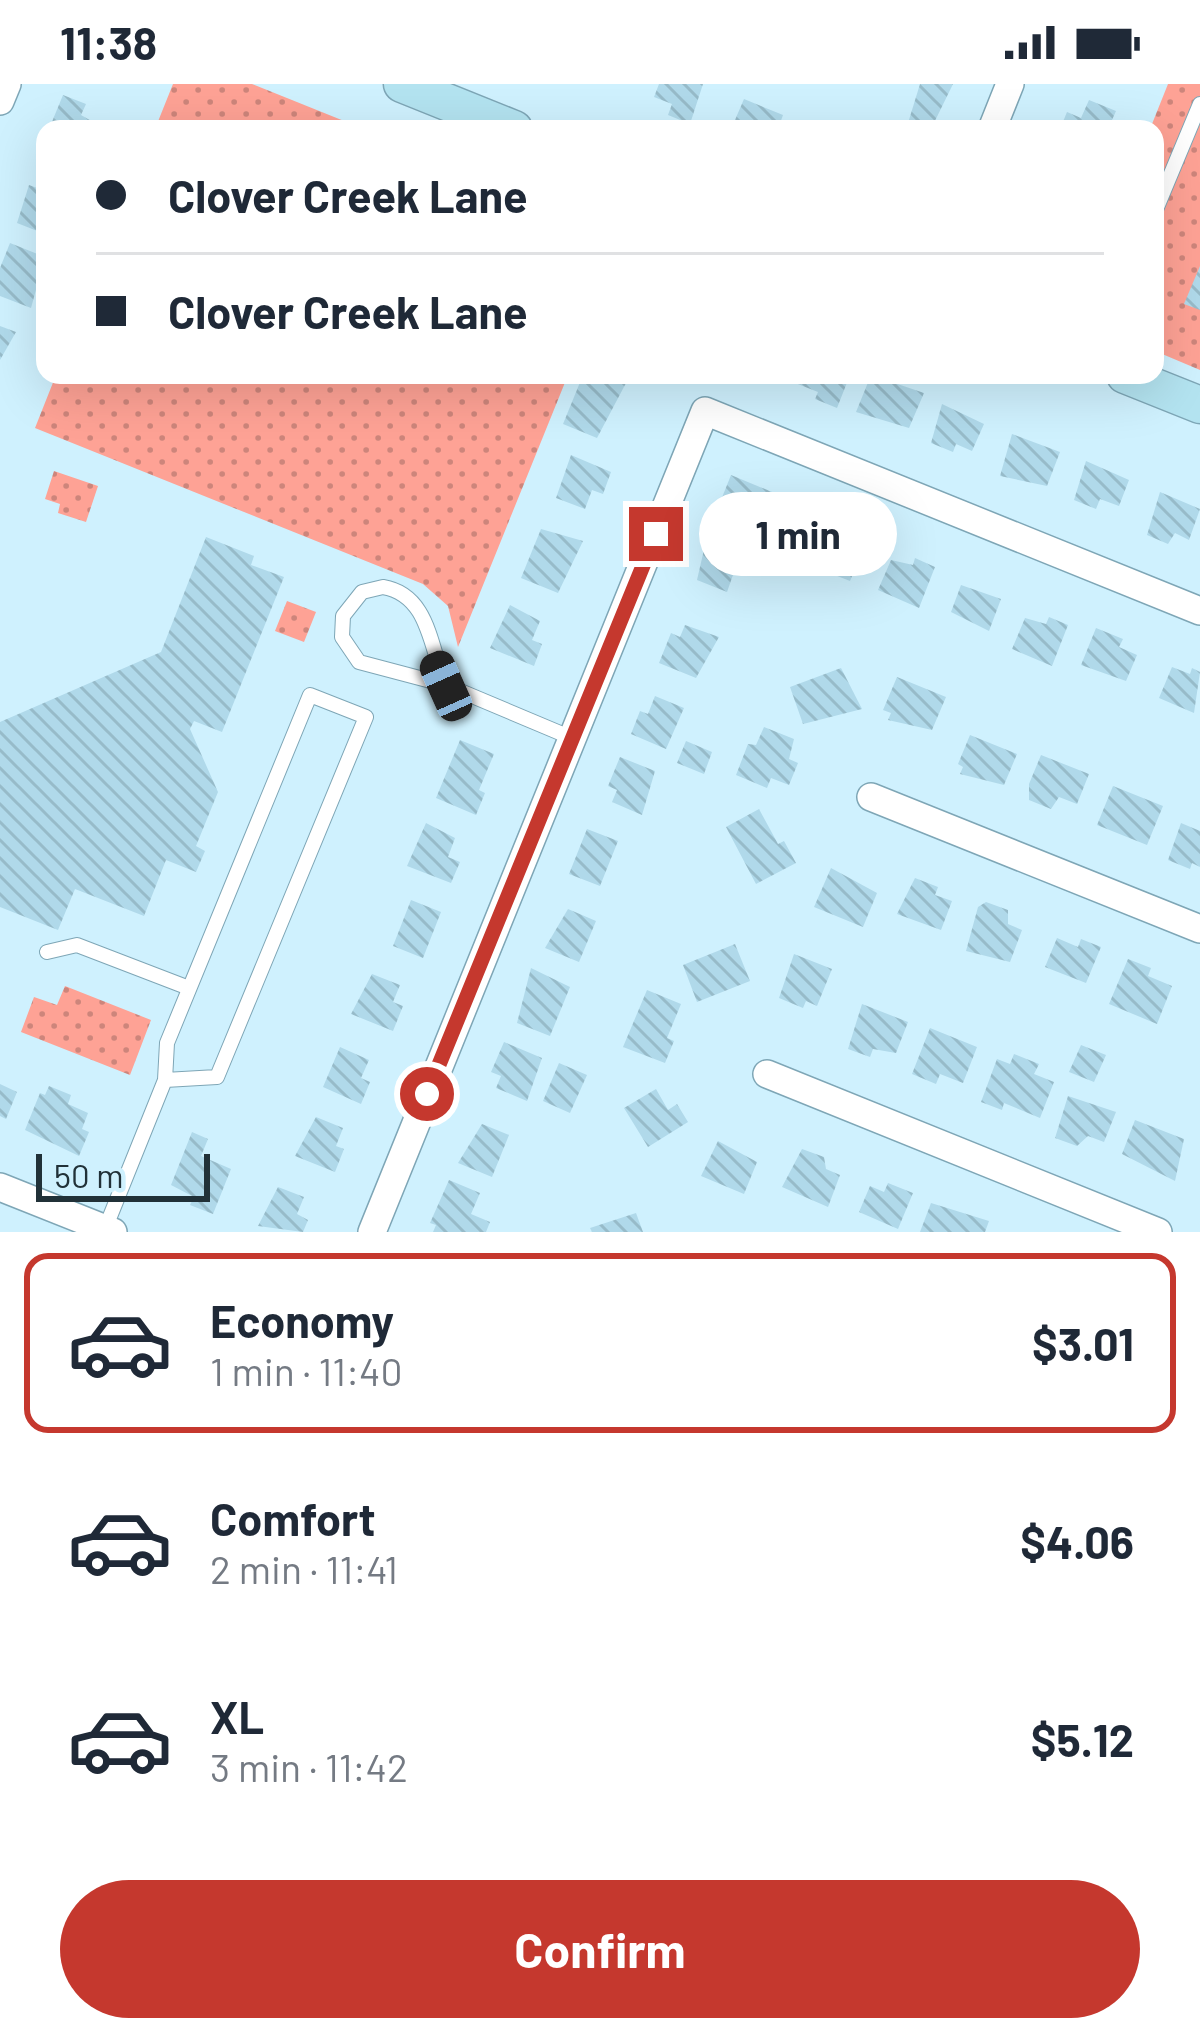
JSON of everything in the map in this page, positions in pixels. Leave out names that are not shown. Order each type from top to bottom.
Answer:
[{"type":"main road","points":[[402,84],[492,120]]},
{"type":"main road","points":[[1148,384],[1200,405]]},
{"type":"street","points":[[0,101],[7,84]]},
{"type":"street","points":[[996,120],[1010,84]]},
{"type":"street","points":[[372,1232],[706,411],[1200,611]]},
{"type":"street","points":[[871,797],[1200,929]]},
{"type":"street","points":[[766,1074],[1158,1232]]},
{"type":"street","points":[[0,1187],[109,1230]]},
{"type":"lane","points":[[1164,190],[1200,104]]},
{"type":"lane","points":[[446,686],[427,626],[412,599],[382,586],[353,598],[341,627],[352,656],[393,675],[446,686],[572,738]]},
{"type":"lane","points":[[109,1230],[165,1080],[167,1043],[310,695],[366,717],[218,1078],[165,1080]]},
{"type":"lane","points":[[46,952],[77,945],[189,988]]},
{"type":"shaded area","points":[[173,84],[252,84],[342,120],[159,120]]},
{"type":"shaded area","points":[[1168,84],[1200,84],[1200,370],[1164,355],[1164,120],[1154,120]]},
{"type":"shaded area","points":[[52,384],[564,384],[458,647],[448,606],[423,584],[35,428]]},
{"type":"shaded area","points":[[54,471],[98,486],[86,522],[58,513],[60,504],[45,499]]},
{"type":"shaded area","points":[[287,601],[316,612],[304,642],[275,631]]},
{"type":"shaded area","points":[[65,986],[151,1020],[130,1075],[21,1032],[34,997],[57,1005]]},
{"type":"building","points":[[659,84],[703,84],[691,120],[668,115],[672,104],[654,97]]},
{"type":"building","points":[[920,84],[953,84],[935,120],[909,120]]},
{"type":"building","points":[[63,95],[86,104],[81,115],[90,120],[53,120]]},
{"type":"building","points":[[744,99],[783,115],[781,120],[735,120]]},
{"type":"building","points":[[1089,100],[1116,111],[1112,120],[1064,120],[1067,112],[1081,118]]},
{"type":"building","points":[[29,185],[36,188],[36,230],[17,223]]},
{"type":"building","points":[[10,243],[36,253],[31,308],[0,296],[0,268]]},
{"type":"building","points":[[1200,266],[1200,310],[1184,304]]},
{"type":"building","points":[[0,326],[16,332],[0,360]]},
{"type":"building","points":[[579,384],[625,384],[597,438],[563,424]]},
{"type":"building","points":[[798,384],[846,384],[837,408],[815,399],[818,392]]},
{"type":"building","points":[[867,384],[898,384],[924,393],[909,428],[856,412]]},
{"type":"building","points":[[942,404],[984,424],[972,451],[956,444],[953,452],[931,443]]},
{"type":"building","points":[[1012,434],[1060,452],[1047,486],[1000,476]]},
{"type":"building","points":[[571,455],[611,472],[603,494],[592,490],[585,509],[556,498]]},
{"type":"building","points":[[1086,461],[1129,480],[1119,506],[1100,499],[1096,509],[1074,500]]},
{"type":"building","points":[[731,475],[784,497],[776,518],[761,512],[765,516],[759,532],[726,520],[731,509],[719,505]]},
{"type":"building","points":[[1160,492],[1200,509],[1189,540],[1175,533],[1168,544],[1147,535]]},
{"type":"building","points":[[541,529],[583,541],[558,593],[521,578]]},
{"type":"building","points":[[845,535],[866,543],[850,581],[812,566],[824,536],[842,543]]},
{"type":"building","points":[[206,537],[254,556],[251,565],[284,577],[222,732],[194,721],[190,729],[218,792],[196,846],[205,851],[196,872],[166,860],[144,916],[75,889],[58,930],[0,907],[0,722],[161,652]]},
{"type":"building","points":[[706,541],[740,555],[727,592],[697,580]]},
{"type":"building","points":[[915,558],[935,567],[919,608],[878,590],[891,560],[913,565]]},
{"type":"building","points":[[961,585],[1001,599],[989,631],[951,612]]},
{"type":"building","points":[[510,605],[540,621],[532,640],[542,644],[534,666],[490,648]]},
{"type":"building","points":[[1049,617],[1068,625],[1052,666],[1012,649],[1025,618],[1046,624]]},
{"type":"building","points":[[685,625],[719,637],[696,678],[659,663],[671,633],[680,637]]},
{"type":"building","points":[[1096,628],[1123,639],[1119,647],[1137,655],[1126,681],[1081,665]]},
{"type":"building","points":[[1172,667],[1190,674],[1192,668],[1200,672],[1194,713],[1159,698]]},
{"type":"building","points":[[841,668],[862,709],[803,724],[790,687]]},
{"type":"building","points":[[897,677],[946,697],[932,730],[888,720],[891,713],[883,710]]},
{"type":"building","points":[[655,696],[684,708],[666,749],[631,734],[640,711],[648,714]]},
{"type":"building","points":[[764,727],[794,739],[789,759],[798,763],[789,785],[771,778],[767,788],[736,775],[748,744],[756,745]]},
{"type":"building","points":[[970,735],[1017,754],[1004,785],[960,774],[963,767],[958,764]]},
{"type":"building","points":[[460,740],[494,754],[479,790],[485,793],[476,815],[436,798]]},
{"type":"building","points":[[686,741],[712,752],[704,774],[677,763]]},
{"type":"building","points":[[1041,755],[1089,774],[1077,804],[1059,797],[1051,809],[1029,800],[1029,784]]},
{"type":"building","points":[[620,757],[655,771],[642,815],[612,802],[617,790],[608,786]]},
{"type":"building","points":[[1113,786],[1163,806],[1147,845],[1097,825]]},
{"type":"building","points":[[759,809],[778,844],[784,841],[796,863],[756,884],[726,827]]},
{"type":"building","points":[[426,823],[455,838],[448,857],[460,862],[451,883],[407,866]]},
{"type":"building","points":[[1181,823],[1200,831],[1200,867],[1192,863],[1190,869],[1168,860]]},
{"type":"building","points":[[587,829],[618,841],[600,886],[569,874]]},
{"type":"building","points":[[831,868],[877,893],[863,927],[814,907]]},
{"type":"building","points":[[915,878],[938,887],[935,895],[952,901],[941,930],[897,914]]},
{"type":"building","points":[[411,900],[441,912],[423,958],[393,946]]},
{"type":"building","points":[[986,902],[1008,910],[1008,924],[1022,930],[1010,962],[966,951],[978,907]]},
{"type":"building","points":[[568,909],[596,921],[579,962],[545,948]]},
{"type":"building","points":[[1057,938],[1078,947],[1081,939],[1101,947],[1086,983],[1045,967]]},
{"type":"building","points":[[735,944],[750,981],[697,1002],[683,965]]},
{"type":"building","points":[[794,954],[832,969],[817,1006],[806,1001],[803,1008],[779,998]]},
{"type":"building","points":[[1128,959],[1151,968],[1148,976],[1172,986],[1157,1024],[1109,1004]]},
{"type":"building","points":[[531,968],[570,987],[550,1036],[517,1023]]},
{"type":"building","points":[[372,974],[400,985],[393,1002],[403,1006],[393,1031],[351,1014]]},
{"type":"building","points":[[647,990],[681,1004],[667,1038],[674,1041],[665,1063],[623,1047]]},
{"type":"building","points":[[862,1004],[908,1022],[896,1053],[873,1049],[870,1057],[848,1049]]},
{"type":"building","points":[[930,1028],[977,1047],[963,1083],[940,1074],[936,1084],[912,1074]]},
{"type":"building","points":[[504,1042],[542,1058],[527,1101],[496,1088],[501,1076],[491,1072]]},
{"type":"building","points":[[1081,1045],[1106,1055],[1094,1082],[1069,1072]]},
{"type":"building","points":[[340,1047],[369,1060],[361,1078],[370,1082],[361,1104],[323,1087]]},
{"type":"building","points":[[1014,1054],[1039,1064],[1034,1074],[1054,1082],[1040,1118],[1004,1103],[1002,1110],[981,1102],[997,1059],[1010,1064]]},
{"type":"building","points":[[559,1063],[587,1075],[570,1113],[543,1101]]},
{"type":"building","points":[[0,1084],[17,1092],[6,1119],[0,1116]]},
{"type":"building","points":[[49,1086],[71,1095],[68,1104],[88,1113],[82,1129],[89,1132],[79,1156],[25,1130],[40,1093],[45,1095]]},
{"type":"building","points":[[656,1089],[668,1110],[677,1104],[688,1122],[648,1147],[624,1108]]},
{"type":"building","points":[[1068,1096],[1116,1112],[1104,1142],[1088,1136],[1077,1146],[1055,1138]]},
{"type":"building","points":[[316,1117],[343,1128],[336,1146],[344,1149],[335,1172],[295,1156]]},
{"type":"building","points":[[1135,1120],[1184,1139],[1175,1181],[1122,1154]]},
{"type":"building","points":[[482,1124],[509,1135],[492,1177],[458,1163]]},
{"type":"building","points":[[192,1132],[208,1139],[201,1156],[231,1169],[213,1214],[190,1205],[194,1197],[171,1185]]},
{"type":"building","points":[[718,1141],[757,1162],[744,1194],[701,1176]]},
{"type":"building","points":[[802,1149],[824,1157],[826,1169],[840,1175],[828,1207],[782,1187]]},
{"type":"building","points":[[449,1180],[480,1193],[471,1214],[490,1222],[486,1232],[433,1232],[436,1225],[430,1223]]},
{"type":"building","points":[[888,1183],[913,1193],[898,1229],[859,1212],[870,1186],[884,1192]]},
{"type":"building","points":[[278,1187],[304,1197],[297,1214],[308,1220],[303,1232],[258,1226]]},
{"type":"building","points":[[931,1203],[989,1221],[985,1232],[920,1232]]},
{"type":"building","points":[[636,1213],[643,1232],[592,1232],[590,1228]]},
{"type":"route","points":[[427,1094],[656,534]]}]
